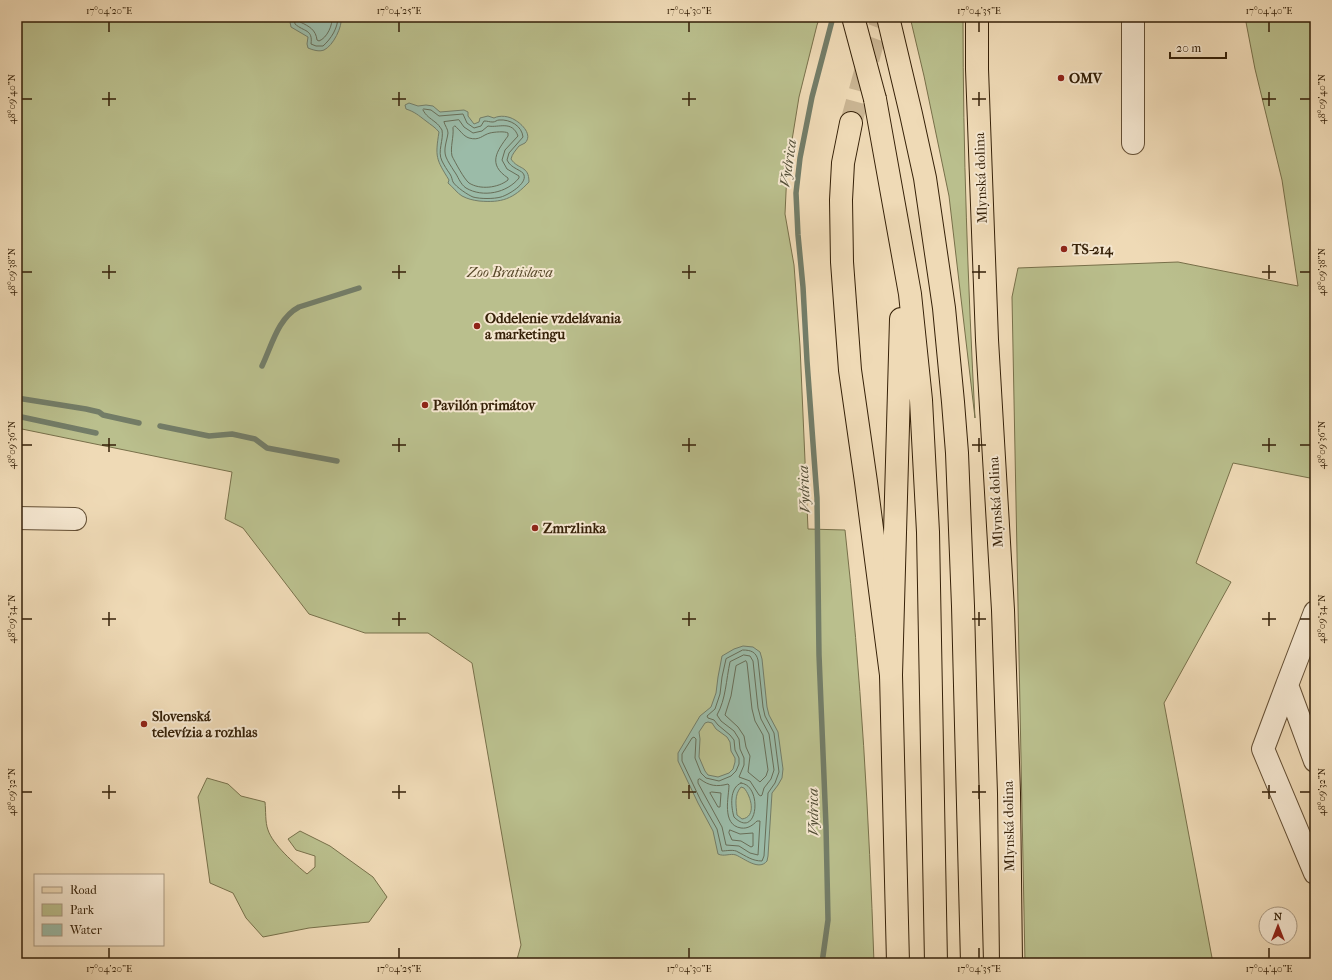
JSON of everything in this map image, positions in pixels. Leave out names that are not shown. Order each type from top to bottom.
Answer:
[{"type":"main road","points":[[853,17],[875,99],[902,248],[910,294],[922,400],[928,532],[936,963]]},
{"type":"main road","name":"Mlynská dolina","points":[[977,17],[977,69],[987,340],[1003,634],[1009,793],[1011,963]]},
{"type":"main road","points":[[891,26],[912,114],[926,186],[944,308],[956,446],[964,606],[972,963]]},
{"type":"main road","points":[[851,123],[843,163],[841,200],[843,285],[850,370],[891,675]]},
{"type":"main road","points":[[898,963],[891,675],[902,248]]},
{"type":"street","points":[[1133,17],[1133,143]]},
{"type":"street","points":[[17,518],[75,519]]},
{"type":"street","points":[[1315,612],[1263,749],[1315,873]]},
{"type":"street","points":[[1287,685],[1315,761]]},
{"type":"green space","name":"Zoo Bratislava","points":[[17,17],[820,17],[799,97],[787,171],[785,214],[794,265],[800,346],[808,529],[845,530],[856,638],[864,746],[874,963],[516,963],[521,945],[472,663],[428,633],[365,633],[309,614],[243,528],[225,519],[232,472],[17,428]]},
{"type":"green space","points":[[910,17],[963,17],[966,218],[975,418],[949,196]]},
{"type":"green space","points":[[1245,17],[1315,17],[1315,479],[1233,463],[1196,563],[1231,582],[1164,703],[1213,963],[1025,963],[1012,297],[1018,268],[1178,262],[1298,286],[1282,180],[1255,69]]},
{"type":"green space","points":[[207,778],[228,784],[241,796],[265,802],[266,824],[271,836],[285,854],[307,874],[315,867],[315,856],[296,850],[288,839],[300,831],[330,846],[373,877],[387,897],[369,922],[309,928],[263,937],[246,918],[233,893],[210,883],[198,797]]},
{"type":"water","points":[[291,17],[341,17],[341,21],[339,30],[331,44],[324,50],[318,51],[308,48],[308,37],[291,27]]},
{"type":"water","points":[[409,103],[418,106],[433,106],[440,112],[464,110],[468,112],[468,116],[474,124],[479,122],[480,118],[488,116],[494,118],[499,116],[507,117],[518,122],[526,130],[528,137],[525,143],[519,146],[511,159],[525,170],[529,177],[529,182],[507,199],[479,201],[462,196],[448,183],[449,180],[439,162],[437,147],[439,132],[419,115],[406,109],[405,105]]},
{"type":"water","points":[[743,646],[753,647],[760,652],[767,707],[769,715],[778,732],[783,769],[782,778],[772,793],[767,861],[760,865],[756,865],[736,855],[718,854],[713,831],[678,761],[678,753],[700,716],[711,707],[716,693],[722,656]],"holes":[[[705,723],[712,723],[716,729],[727,737],[730,742],[731,751],[735,758],[733,769],[729,773],[718,777],[708,775],[699,757],[699,732]],[[741,787],[747,792],[751,806],[750,814],[742,819],[737,815],[736,804],[737,793]]]},
{"type":"waterway","name":"Vydrica","points":[[822,963],[828,920],[819,655],[817,498],[796,193],[800,158],[812,97],[833,17]]},
{"type":"waterway","points":[[262,366],[276,333],[292,312],[299,307],[359,288]]},
{"type":"waterway","points":[[17,398],[86,409],[99,412],[103,415],[139,423]]},
{"type":"waterway","points":[[17,416],[96,433]]},
{"type":"waterway","points":[[160,426],[209,436],[232,434],[255,439],[267,448],[337,461]]},
{"type":"tunnel","points":[[851,123],[872,46],[883,17]]},
{"type":"place","name":"OMV","points":[[1061,78]]},
{"type":"place","name":"TS-214","points":[[1064,249]]},
{"type":"place","name":"Oddelenie vzdelávania a marketingu","points":[[477,326]]},
{"type":"place","name":"Pavilón primátov","points":[[425,405]]},
{"type":"place","name":"Zmrzlinka","points":[[535,528]]},
{"type":"place","name":"Slovenská televízia a rozhlas","points":[[144,724]]}]
